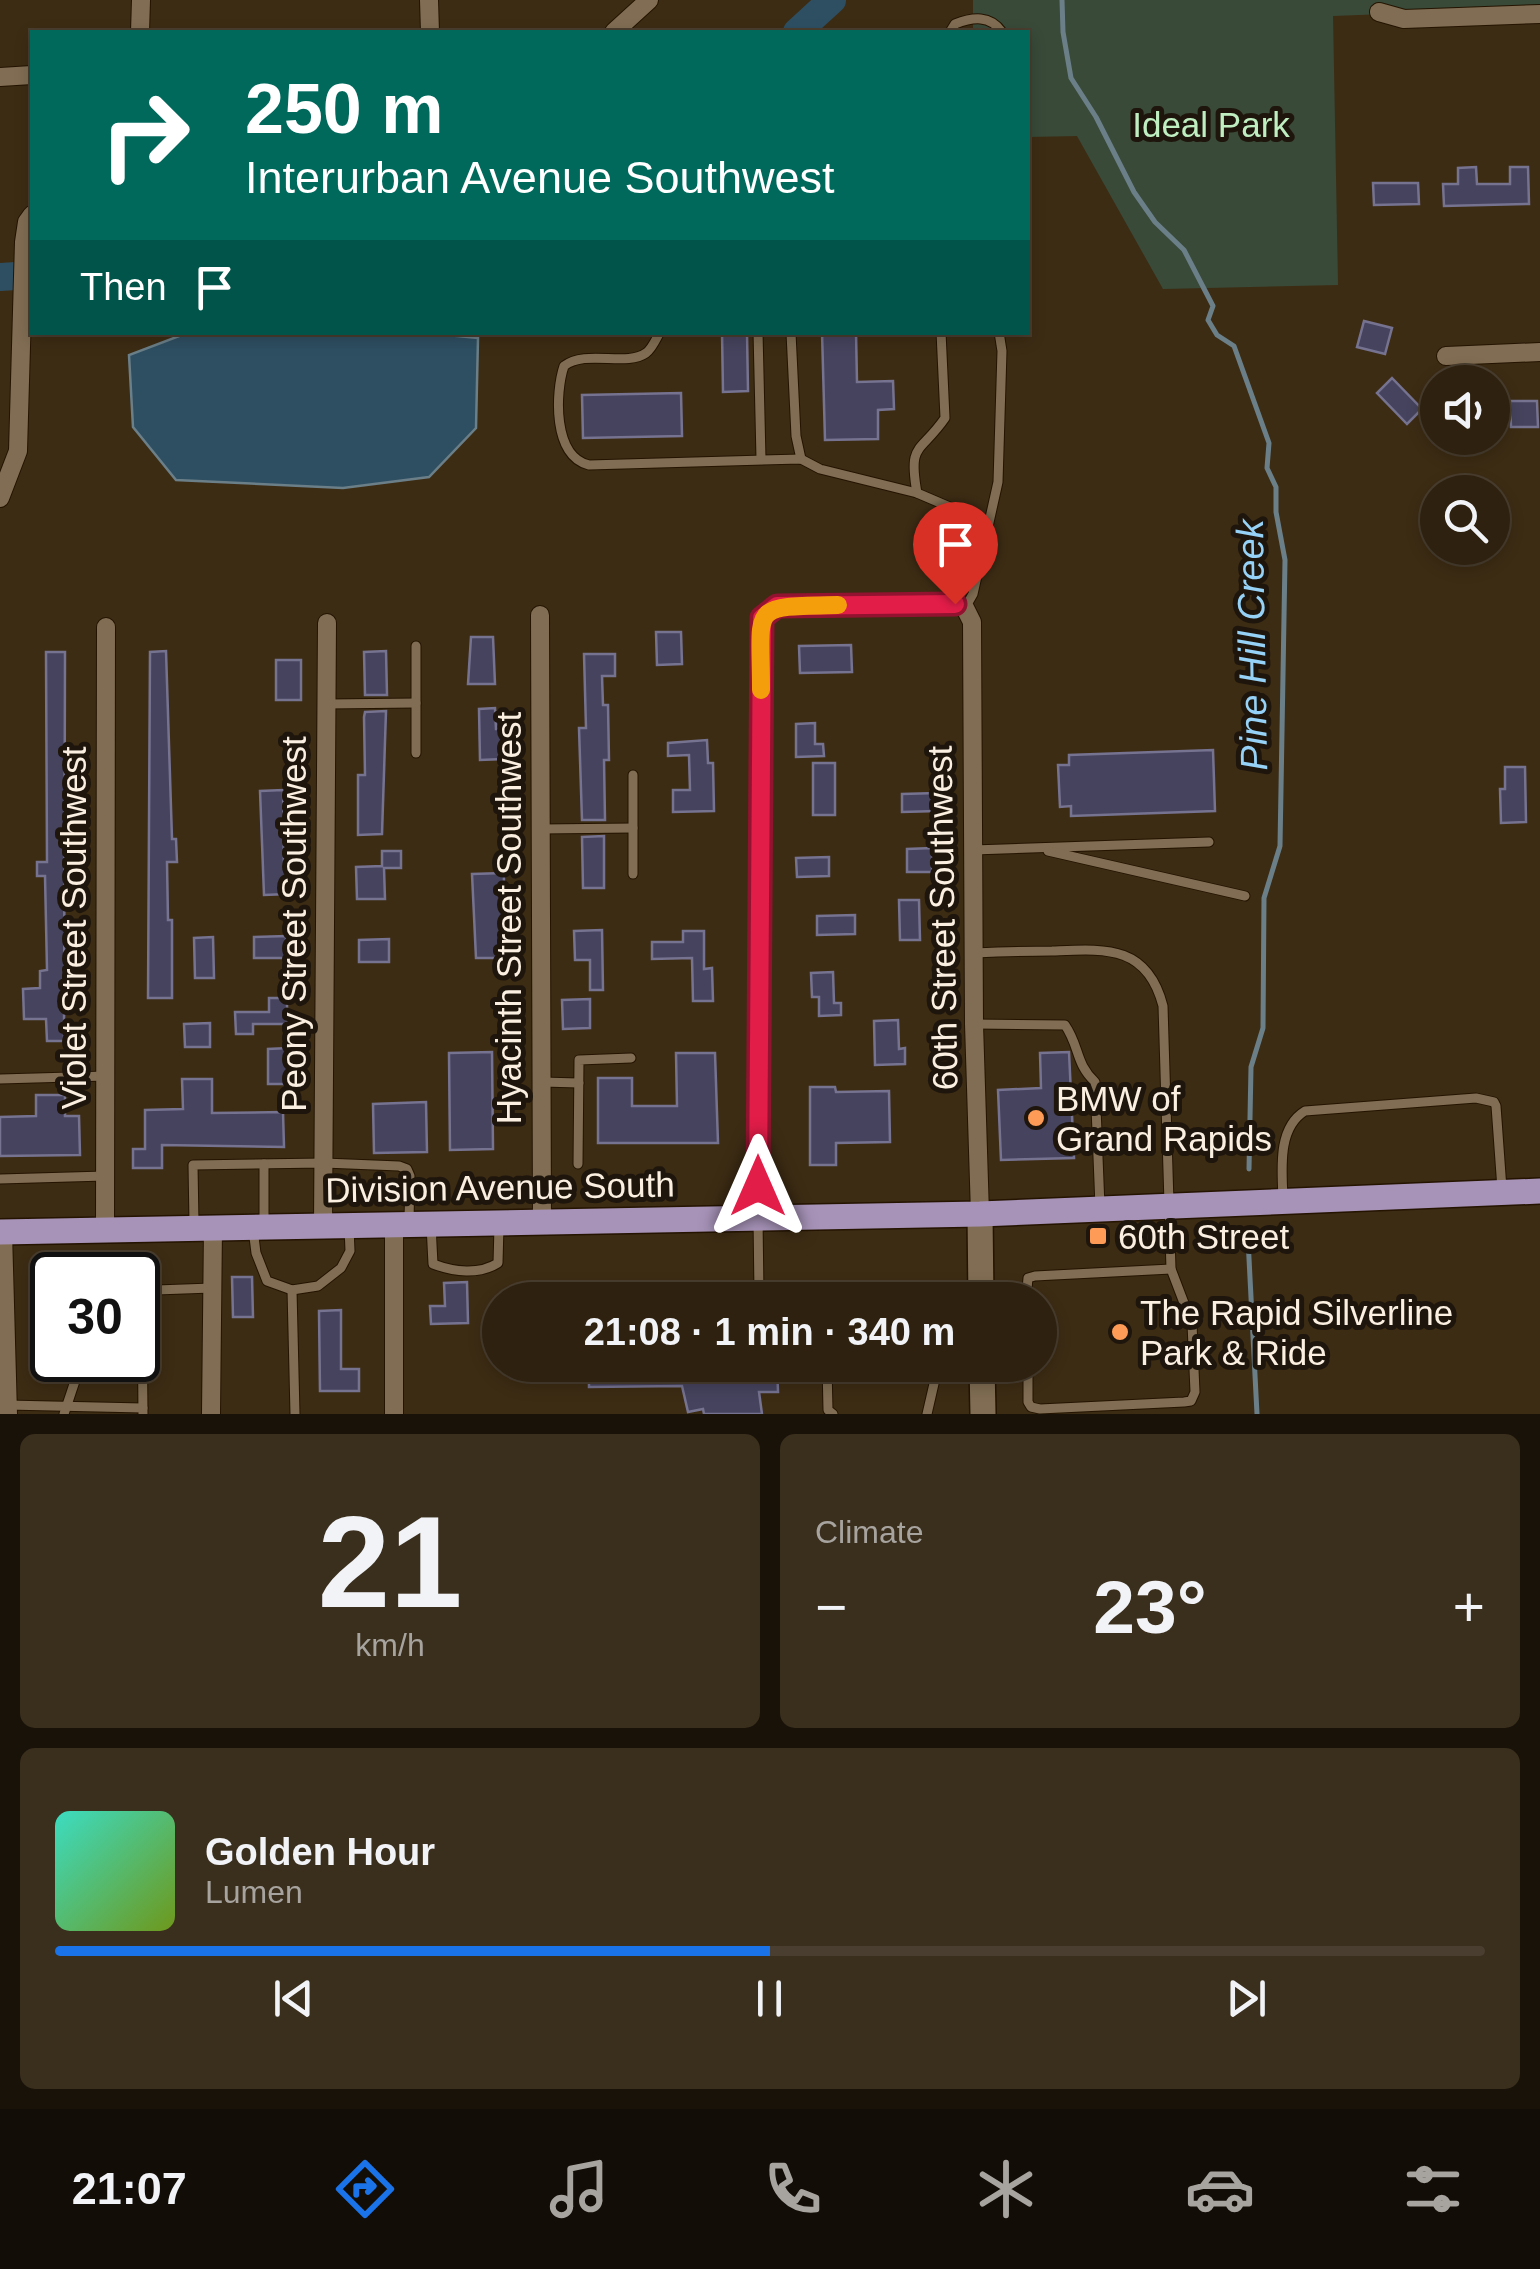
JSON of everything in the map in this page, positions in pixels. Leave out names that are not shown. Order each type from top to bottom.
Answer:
[{"type":"main road","name":"Division Avenue South","points":[[2,1232],[980,1214],[1540,1190]]},
{"type":"main road","points":[[980,1214],[982,1282]]},
{"type":"main road","points":[[982,1382],[983,1414]]},
{"type":"street","points":[[140,30],[141,0]]},
{"type":"street","points":[[430,0],[430,30]]},
{"type":"street","points":[[616,30],[649,0]]},
{"type":"street","points":[[1379,12],[1404,18],[1540,14]]},
{"type":"street","points":[[0,77],[30,75]]},
{"type":"street","points":[[0,498],[18,451],[24,242],[30,218]]},
{"type":"street","points":[[1446,356],[1540,352]]},
{"type":"street","points":[[758,1216],[761,627],[766,613],[777,606],[949,603],[969,615]]},
{"type":"street","name":"Hyacinth Street Southwest","points":[[540,615],[542,1220]]},
{"type":"street","name":"60th Street Southwest","points":[[969,615],[980,1214]]},
{"type":"street","name":"Peony Street Southwest","points":[[327,623],[324,1163],[336,1224]]},
{"type":"street","name":"Violet Street Southwest","points":[[106,627],[106,1230]]},
{"type":"street","points":[[394,1414],[411,1222]]},
{"type":"street","points":[[203,1228],[212,1288],[211,1414]]},
{"type":"street","points":[[2,1232],[8,1409]]},
{"type":"lane","points":[[951,30],[954,24],[978,18],[991,20],[1000,30]]},
{"type":"lane","points":[[658,335],[640,356],[576,359],[564,366],[560,380],[561,428],[562,441],[570,455],[589,465],[802,459],[820,469],[917,494],[959,511],[970,522],[976,573]]},
{"type":"lane","points":[[758,335],[761,460]]},
{"type":"lane","points":[[791,335],[796,436],[802,459]]},
{"type":"lane","points":[[917,494],[913,466],[916,452],[944,418],[941,335]]},
{"type":"lane","points":[[969,615],[1000,461],[999,335]]},
{"type":"lane","points":[[416,646],[416,753]]},
{"type":"lane","points":[[327,704],[416,703]]},
{"type":"lane","points":[[633,774],[633,874]]},
{"type":"lane","points":[[540,828],[633,828]]},
{"type":"lane","points":[[973,850],[1209,842]]},
{"type":"lane","points":[[1035,848],[1245,896]]},
{"type":"lane","points":[[974,953],[1113,950],[1128,956],[1152,977],[1163,1006],[1171,1270],[1192,1324],[1195,1392],[1191,1401],[1040,1409],[1028,1402],[1028,1382]]},
{"type":"lane","points":[[974,1024],[1065,1024],[1076,1040],[1082,1069],[1094,1082],[1100,1210]]},
{"type":"lane","points":[[578,1164],[579,1060],[631,1058]]},
{"type":"lane","points":[[0,1079],[106,1076]]},
{"type":"lane","points":[[541,1082],[579,1083]]},
{"type":"lane","points":[[1283,1202],[1285,1143],[1292,1121],[1305,1110],[1476,1098],[1496,1106],[1502,1192]]},
{"type":"lane","points":[[203,1228],[194,1164],[324,1163],[407,1168],[411,1222],[433,1264],[450,1270],[487,1270],[498,1263],[498,1221]]},
{"type":"lane","points":[[264,1164],[256,1253],[267,1281],[292,1290],[318,1286],[341,1268],[350,1251],[336,1224]]},
{"type":"lane","points":[[0,1180],[105,1176]]},
{"type":"lane","points":[[758,1216],[759,1282]]},
{"type":"lane","points":[[1026,1282],[1035,1276],[1171,1270]]},
{"type":"lane","points":[[160,1290],[212,1288]]},
{"type":"lane","points":[[292,1290],[296,1414]]},
{"type":"lane","points":[[65,1410],[75,1382]]},
{"type":"lane","points":[[8,1409],[144,1411],[142,1382]]},
{"type":"lane","points":[[827,1382],[828,1410],[833,1414]]},
{"type":"lane","points":[[927,1414],[933,1382]]},
{"type":"green space","name":"Ideal Park","points":[[973,0],[1540,0],[1540,8],[1333,16],[1338,285],[1163,289],[1077,136],[1030,137],[1030,30],[973,30]]},
{"type":"water","points":[[182,335],[478,338],[476,428],[429,477],[343,488],[176,480],[133,427],[129,355]]},
{"type":"building","points":[[1476,167],[1477,184],[1510,184],[1510,167],[1528,167],[1529,204],[1444,206],[1443,184],[1458,184],[1458,168]]},
{"type":"building","points":[[1373,183],[1418,183],[1419,204],[1374,205]]},
{"type":"building","points":[[1364,321],[1392,328],[1385,354],[1357,347]]},
{"type":"building","points":[[722,335],[747,335],[748,391],[723,392]]},
{"type":"building","points":[[822,335],[856,335],[857,382],[893,381],[894,409],[878,410],[878,439],[825,440]]},
{"type":"building","points":[[1392,378],[1420,411],[1407,424],[1377,393]]},
{"type":"building","points":[[681,393],[682,436],[583,438],[582,395]]},
{"type":"building","points":[[1510,401],[1537,401],[1538,427],[1511,427]]},
{"type":"building","points":[[656,632],[681,632],[682,664],[657,665]]},
{"type":"building","points":[[471,637],[493,637],[495,684],[468,684]]},
{"type":"building","points":[[851,645],[852,672],[800,673],[799,646]]},
{"type":"building","points":[[166,651],[172,839],[176,839],[177,862],[167,862],[172,998],[148,998],[150,652]]},
{"type":"building","points":[[386,651],[387,695],[365,695],[364,652]]},
{"type":"building","points":[[46,652],[65,652],[64,1041],[47,1041],[46,1019],[24,1019],[23,989],[40,988],[40,971],[47,970],[45,876],[37,876],[37,862],[47,862]]},
{"type":"building","points":[[584,654],[615,654],[615,676],[602,676],[603,705],[608,705],[605,820],[582,820],[579,728],[586,728]]},
{"type":"building","points":[[276,660],[301,660],[301,700],[276,700]]},
{"type":"building","points":[[495,708],[496,729],[504,729],[504,759],[480,760],[479,709]]},
{"type":"building","points":[[386,711],[382,834],[358,835],[358,775],[365,775],[365,712]]},
{"type":"building","points":[[815,723],[815,744],[823,744],[824,756],[796,757],[796,724]]},
{"type":"building","points":[[707,740],[708,763],[713,763],[714,811],[673,812],[673,790],[690,790],[689,755],[668,756],[668,743]]},
{"type":"building","points":[[1213,750],[1215,811],[1071,816],[1071,806],[1060,807],[1058,765],[1069,765],[1069,755]]},
{"type":"building","points":[[813,763],[835,763],[835,815],[813,815]]},
{"type":"building","points":[[1505,767],[1525,767],[1526,822],[1501,823],[1500,789],[1505,789]]},
{"type":"building","points":[[283,790],[288,894],[264,895],[260,791]]},
{"type":"building","points":[[937,793],[937,811],[902,812],[902,794]]},
{"type":"building","points":[[604,836],[604,888],[583,888],[582,837]]},
{"type":"building","points":[[932,848],[932,872],[907,872],[907,849]]},
{"type":"building","points":[[382,851],[401,851],[401,868],[384,868],[385,899],[357,899],[356,867],[382,866]]},
{"type":"building","points":[[829,857],[829,876],[797,877],[796,858]]},
{"type":"building","points":[[504,873],[503,958],[476,958],[472,874]]},
{"type":"building","points":[[899,900],[919,900],[920,940],[900,940]]},
{"type":"building","points":[[855,915],[855,934],[817,935],[817,916]]},
{"type":"building","points":[[602,930],[603,990],[590,990],[590,960],[575,960],[574,931]]},
{"type":"building","points":[[683,931],[704,931],[704,969],[712,968],[713,1001],[693,1001],[692,958],[652,959],[652,942],[683,942]]},
{"type":"building","points":[[286,936],[286,958],[254,958],[254,937]]},
{"type":"building","points":[[213,937],[214,978],[195,978],[194,938]]},
{"type":"building","points":[[389,939],[389,962],[359,962],[359,940]]},
{"type":"building","points":[[833,972],[834,1003],[841,1003],[841,1015],[819,1016],[819,997],[812,997],[811,973]]},
{"type":"building","points":[[269,998],[287,998],[287,1024],[253,1024],[253,1034],[236,1034],[235,1012],[269,1012]]},
{"type":"building","points":[[590,999],[590,1028],[563,1029],[562,1000]]},
{"type":"building","points":[[898,1020],[899,1049],[905,1048],[905,1064],[875,1065],[874,1021]]},
{"type":"building","points":[[210,1023],[210,1047],[185,1047],[184,1024]]},
{"type":"building","points":[[288,1048],[288,1084],[268,1084],[268,1049]]},
{"type":"building","points":[[492,1052],[493,1149],[450,1150],[449,1053]]},
{"type":"building","points":[[1069,1052],[1074,1158],[1001,1160],[998,1090],[1041,1088],[1040,1053]]},
{"type":"building","points":[[676,1053],[715,1053],[718,1143],[598,1143],[598,1078],[632,1078],[632,1106],[677,1106]]},
{"type":"building","points":[[182,1079],[212,1079],[212,1113],[283,1112],[284,1147],[162,1145],[162,1168],[133,1168],[133,1149],[145,1149],[145,1110],[183,1109]]},
{"type":"building","points":[[810,1087],[835,1087],[836,1092],[889,1091],[890,1142],[836,1143],[836,1165],[810,1165]]},
{"type":"building","points":[[36,1095],[65,1095],[65,1116],[79,1116],[80,1155],[0,1156],[0,1117],[36,1116]]},
{"type":"building","points":[[426,1102],[427,1152],[374,1153],[373,1104]]},
{"type":"building","points":[[232,1277],[252,1277],[253,1317],[233,1317]]},
{"type":"building","points":[[467,1282],[468,1323],[431,1324],[430,1306],[445,1306],[444,1283]]},
{"type":"building","points":[[341,1310],[341,1369],[359,1369],[359,1391],[320,1391],[319,1311]]},
{"type":"building","points":[[589,1382],[778,1382],[778,1392],[759,1392],[762,1414],[704,1414],[703,1409],[688,1412],[682,1386],[589,1387]]},
{"type":"waterway","points":[[799,30],[832,0]]},
{"type":"waterway","name":"Pine Hill Creek","points":[[1062,0],[1071,78],[1096,117],[1134,192],[1155,222],[1184,250],[1213,306],[1208,320],[1217,335],[1234,346],[1269,443],[1267,468],[1276,487],[1276,512],[1285,560],[1280,846],[1264,898],[1263,1028],[1251,1067],[1249,1169]]},
{"type":"waterway","points":[[0,277],[30,275]]},
{"type":"waterway","name":"Pine Hill Creek","points":[[1248,1239],[1257,1414]]},
{"type":"slow traffic","points":[[761,690],[761,627],[766,613],[777,606],[838,605]]},
{"type":"place","name":"BMW of Grand Rapids","points":[[1036,1118]]},
{"type":"place","name":"60th Street","points":[[1098,1236]]},
{"type":"place","name":"The Rapid Silverline Park & Ride","points":[[1120,1332]]},
{"type":"route","points":[[758,1186],[762,618],[777,606],[955,604]]}]
